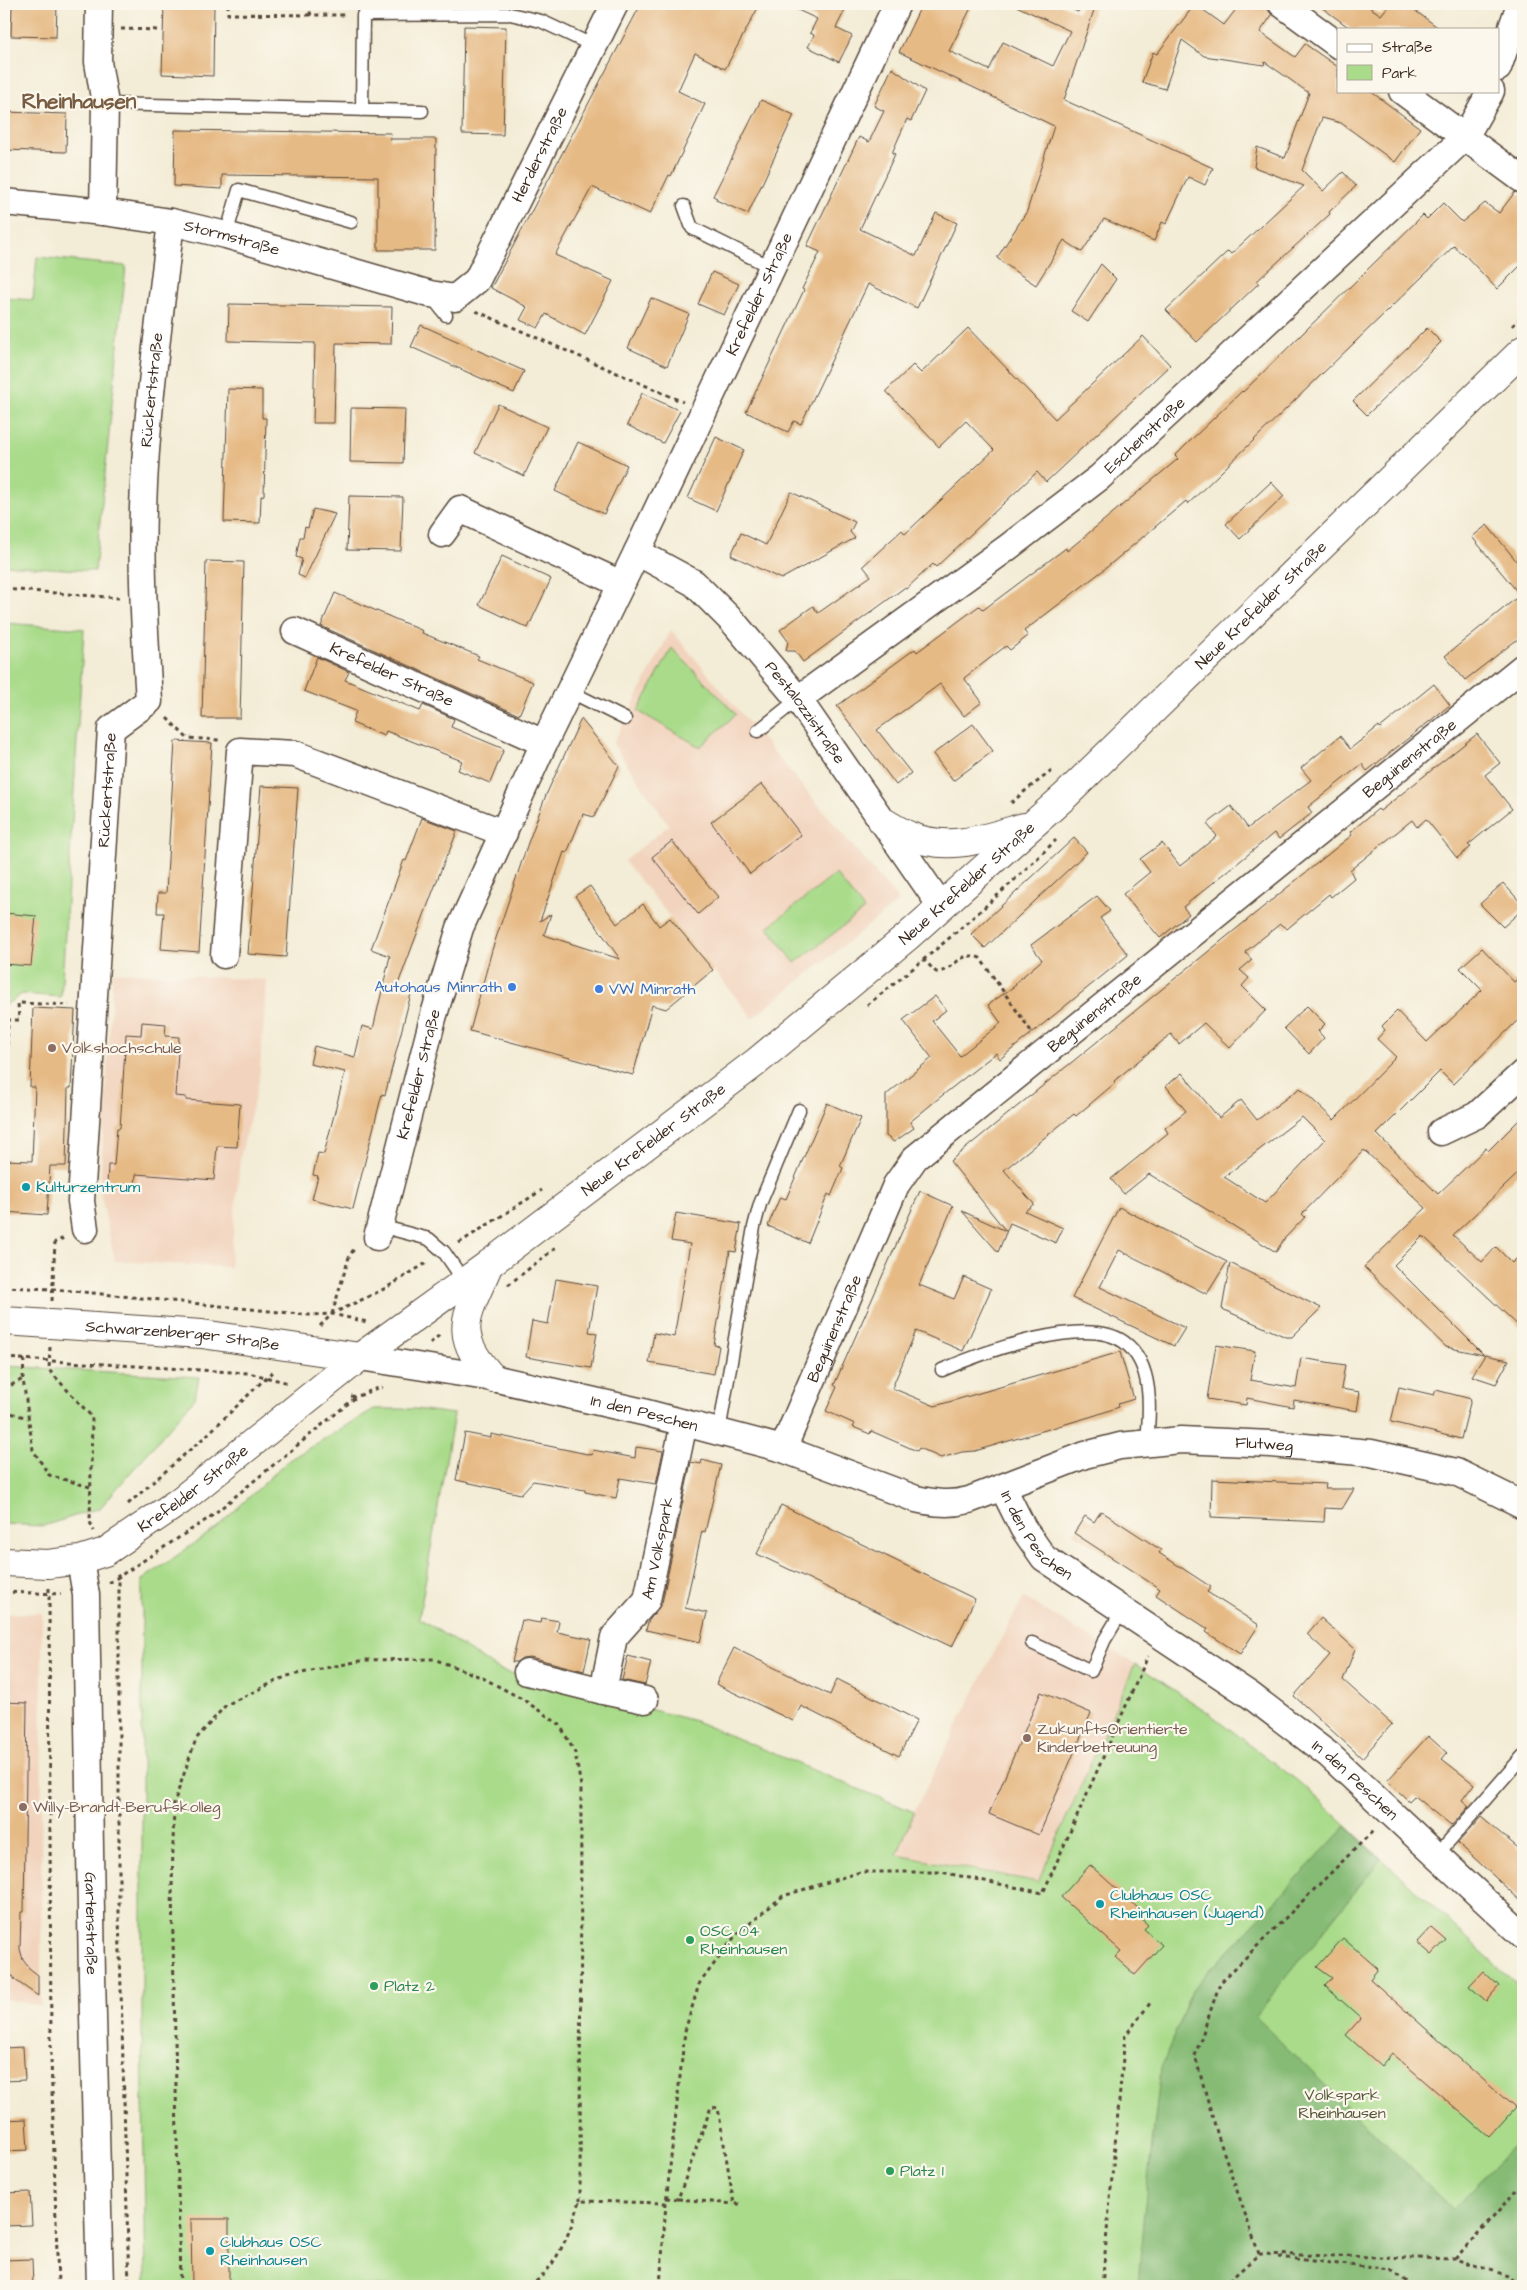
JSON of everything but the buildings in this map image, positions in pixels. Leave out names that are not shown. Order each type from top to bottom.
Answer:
[{"type":"main road","name":"Neue Krefelder Straße","points":[[360,1357],[489,1264],[755,1064],[906,937],[1093,769],[1523,350]]},
{"type":"main road","points":[[882,821],[911,836],[940,844],[970,843],[1032,825]]},
{"type":"main road","points":[[489,1264],[468,1314],[465,1329],[466,1340],[472,1353],[493,1378]]},
{"type":"main road","name":"Schwarzenberger Straße","points":[[4,1320],[202,1334],[360,1357]]},
{"type":"main road","name":"Krefelder Straße","points":[[4,1562],[48,1564],[80,1560],[105,1552],[180,1501],[360,1357]]},
{"type":"street","name":"Herderstraße","points":[[444,302],[477,280],[615,4]]},
{"type":"street","name":"Krefelder Straße","points":[[379,1231],[432,1018],[460,928],[544,743],[637,552],[897,4]]},
{"type":"street","points":[[1282,4],[1337,44]]},
{"type":"street","points":[[1500,62],[1520,4]]},
{"type":"street","points":[[99,16],[98,62],[105,104],[103,212]]},
{"type":"street","points":[[1403,92],[1523,180]]},
{"type":"street","name":"Eschenstraße","points":[[798,699],[1007,548],[1100,477],[1465,138],[1489,92]]},
{"type":"street","name":"Stormstraße","points":[[4,202],[103,212],[171,222],[226,235],[444,302]]},
{"type":"street","name":"Rückertstraße","points":[[85,1229],[80,1201],[111,729],[149,701],[142,600],[143,507],[150,417],[171,222]]},
{"type":"street","points":[[442,534],[460,509],[620,584]]},
{"type":"street","name":"Pestalozzistraße","points":[[637,552],[694,583],[735,624],[798,699],[941,906]]},
{"type":"street","name":"Krefelder Straße","points":[[295,631],[544,743]]},
{"type":"street","name":"Beguinenstraße","points":[[783,1449],[896,1185],[915,1158],[1523,667]]},
{"type":"street","points":[[224,955],[240,751],[294,754],[504,833]]},
{"type":"street","points":[[1440,1132],[1477,1116],[1523,1073]]},
{"type":"street","name":"In den Peschen","points":[[360,1357],[493,1378],[684,1423],[783,1449],[916,1499],[953,1504],[1003,1488],[1023,1528],[1044,1558],[1250,1695],[1330,1755],[1523,1936]]},
{"type":"street","name":"Am Volkspark","points":[[603,1691],[614,1637],[647,1600],[684,1423]]},
{"type":"street","name":"Flutweg","points":[[1003,1488],[1085,1456],[1120,1446],[1181,1440],[1270,1444],[1371,1453],[1456,1472],[1523,1504]]},
{"type":"street","name":"Gartenstraße","points":[[80,1560],[86,1595],[92,1977],[100,2286]]},
{"type":"street","points":[[527,1672],[645,1700]]},
{"type":"lane","points":[[362,110],[363,15],[510,14],[541,21],[594,46]]},
{"type":"lane","points":[[105,104],[422,111]]},
{"type":"lane","points":[[226,235],[239,190],[351,222]]},
{"type":"lane","points":[[684,206],[692,228],[771,267]]},
{"type":"lane","points":[[569,691],[626,719]]},
{"type":"lane","points":[[758,732],[798,699]]},
{"type":"lane","points":[[719,1432],[754,1227],[760,1204],[799,1110]]},
{"type":"lane","points":[[379,1231],[429,1239],[444,1252],[464,1281]]},
{"type":"lane","points":[[942,1370],[982,1353],[1036,1338],[1078,1332],[1109,1335],[1124,1342],[1136,1355],[1146,1378],[1149,1399],[1147,1442]]},
{"type":"lane","points":[[1032,1643],[1091,1671],[1104,1641],[1122,1611]]},
{"type":"lane","points":[[1436,1856],[1523,1756]]},
{"type":"path","points":[[228,4],[228,14],[363,15]]},
{"type":"path","points":[[307,4],[311,15]]},
{"type":"path","points":[[99,16],[161,30]]},
{"type":"path","points":[[444,302],[476,311],[685,403],[701,412],[698,421]]},
{"type":"path","points":[[4,589],[142,600]]},
{"type":"path","points":[[149,701],[187,738],[220,740],[240,751]]},
{"type":"path","points":[[906,937],[936,972],[943,972],[963,957],[972,955],[980,958],[1046,1052]]},
{"type":"path","points":[[4,1125],[8,1020],[19,1020],[18,1003],[62,1005]]},
{"type":"path","points":[[85,1229],[55,1242],[49,1370],[92,1418],[90,1522],[93,1528],[99,1525]]},
{"type":"path","points":[[332,1314],[349,1258],[358,1240],[379,1231]]},
{"type":"path","points":[[4,1287],[53,1289],[309,1315],[332,1314],[398,1330],[472,1353]]},
{"type":"path","points":[[4,1358],[249,1373],[356,1396],[378,1387],[432,1341],[468,1314]]},
{"type":"path","points":[[126,1506],[208,1434],[298,1347]]},
{"type":"path","points":[[24,1359],[23,1379],[33,1450],[49,1475],[90,1487]]},
{"type":"path","points":[[4,1389],[23,1379]]},
{"type":"path","points":[[378,1387],[388,1388]]},
{"type":"path","points":[[4,1411],[28,1418]]},
{"type":"path","points":[[119,1577],[119,1915],[129,2286]]},
{"type":"path","points":[[49,1594],[51,2057],[58,2286]]},
{"type":"path","points":[[660,2286],[666,2198],[685,2031],[699,1984],[736,1936],[783,1896],[860,1872],[941,1872],[1043,1893],[1158,1634]]},
{"type":"path","points":[[180,2286],[172,1889],[174,1802],[196,1739],[226,1705],[287,1676],[364,1660],[434,1659],[483,1678],[524,1700],[560,1725],[575,1753],[581,1786],[580,2201],[566,2242],[538,2282],[529,2286]]},
{"type":"path","points":[[1259,2254],[1218,2136],[1195,2056],[1220,1983],[1391,1813]]},
{"type":"path","points":[[1102,2286],[1125,2036],[1151,2002]]},
{"type":"path","points":[[678,2199],[711,2107],[718,2108],[734,2204]]},
{"type":"path","points":[[1456,2259],[1523,2183]]},
{"type":"path","points":[[666,2198],[742,2204]]},
{"type":"path","points":[[580,2201],[666,2203]]},
{"type":"path","points":[[1259,2254],[1390,2270],[1412,2286]]},
{"type":"path","points":[[1223,2286],[1259,2254],[1456,2259],[1508,2276],[1522,2286]]},
{"type":"shaded area","points":[[671,630],[899,901],[753,1018],[624,861],[669,825],[613,744]]},
{"type":"shaded area","points":[[113,972],[267,980],[259,1080],[240,1158],[230,1267],[115,1261],[100,1191]]},
{"type":"shaded area","name":"ZukunftsOrientierte Kinderbetreuung","points":[[1024,1598],[1135,1664],[1038,1882],[897,1855],[914,1812],[1006,1629]]},
{"type":"shaded area","name":"Willy-Brandt-Berufskolleg","points":[[42,1613],[41,2006],[4,1999],[4,1614]]},
{"type":"green space","points":[[37,257],[126,266],[95,571],[4,565],[4,298],[33,300]]},
{"type":"green space","points":[[4,623],[84,629],[61,997],[22,994],[4,1006]]},
{"type":"green space","points":[[672,648],[736,714],[700,747],[638,711]]},
{"type":"green space","points":[[836,874],[864,910],[795,963],[768,927]]},
{"type":"green space","points":[[4,1366],[199,1377],[195,1398],[100,1508],[43,1526],[4,1524]]},
{"type":"green space","name":"OSC 04 Rheinhausen","points":[[374,1409],[415,1409],[454,1414],[419,1618],[499,1670],[695,1721],[914,1812],[897,1855],[1038,1882],[1135,1664],[1206,1711],[1299,1782],[1523,1990],[1523,2286],[146,2286],[142,2031],[142,1580],[215,1529],[289,1460]]},
{"type":"green space","name":"Volkspark Rheinhausen","points":[[1346,1826],[1381,1859],[1255,2017],[1453,2209],[1523,2137],[1523,2286],[1138,2286],[1143,2221],[1161,2068],[1193,1988]]},
{"type":"place","name":"Autohaus Minrath","points":[[512,987]]},
{"type":"place","name":"VW Minrath","points":[[599,989]]},
{"type":"place","name":"Volkshochschule","points":[[52,1048]]},
{"type":"place","name":"Kulturzentrum","points":[[26,1187]]},
{"type":"place","name":"ZukunftsOrientierte Kinderbetreuung","points":[[1027,1738]]},
{"type":"place","name":"Willy-Brandt-Berufskolleg","points":[[23,1807]]},
{"type":"place","name":"Clubhaus OSC Rheinhausen (Jugend)","points":[[1100,1904]]},
{"type":"place","name":"OSC 04 Rheinhausen","points":[[690,1940]]},
{"type":"place","name":"Platz 2","points":[[374,1986]]},
{"type":"place","name":"Platz 1","points":[[890,2171]]},
{"type":"place","name":"Clubhaus OSC Rheinhausen","points":[[210,2251]]},
{"type":"district","name":"Rheinhausen","points":[[79,101]]}]
